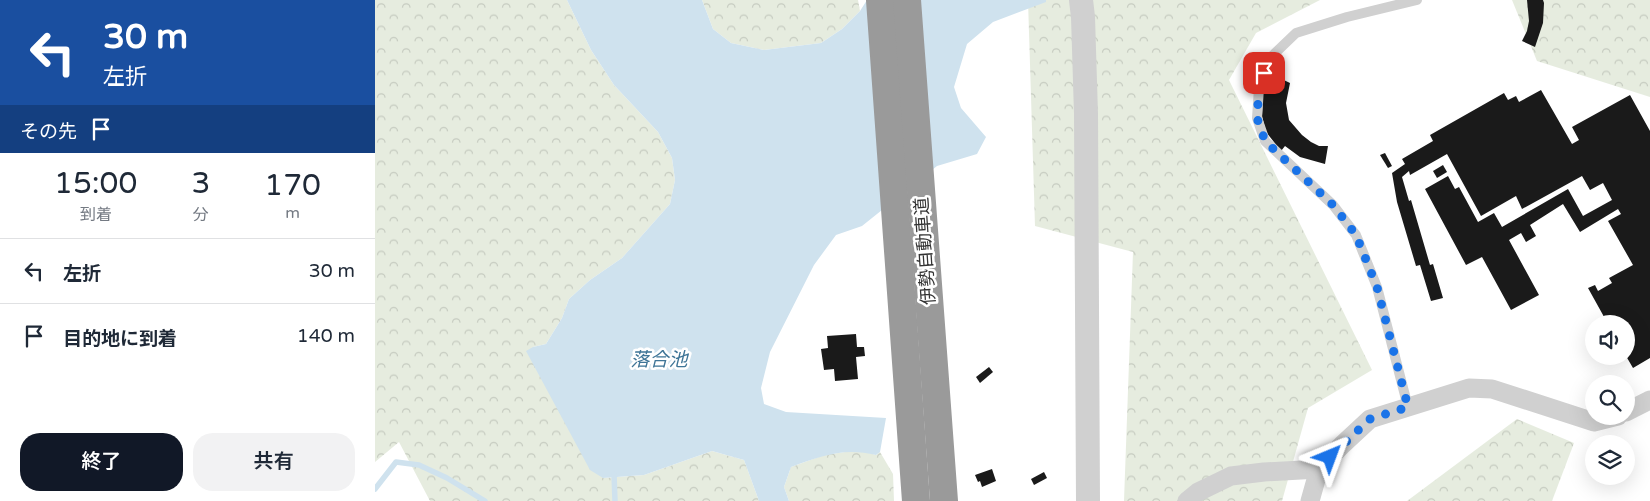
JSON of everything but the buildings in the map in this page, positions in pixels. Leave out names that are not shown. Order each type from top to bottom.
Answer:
[{"type":"highway","name":"伊勢自動車道","points":[[880,0],[916,501]]},
{"type":"highway","name":"伊勢自動車道","points":[[907,0],[944,501]]},
{"type":"street","points":[[1081,0],[1086,114],[1088,501]]},
{"type":"street","points":[[1310,501],[1319,469],[1342,444],[1370,419],[1469,388],[1492,389],[1585,419]]},
{"type":"street","points":[[1635,408],[1650,400]]},
{"type":"street","points":[[1187,501],[1198,492],[1231,476],[1319,469]]},
{"type":"lane","points":[[1408,407],[1377,287],[1356,235],[1333,205],[1265,141],[1257,118],[1259,88],[1270,58],[1296,33],[1347,17],[1417,0]]},
{"type":"green space","points":[[375,0],[567,0],[591,50],[614,85],[658,132],[672,158],[675,180],[670,204],[622,258],[590,280],[569,299],[562,318],[546,344],[533,347],[603,478],[644,475],[712,451],[744,460],[759,501],[430,501],[399,442],[375,462]]},
{"type":"green space","points":[[702,0],[858,0],[860,11],[842,29],[821,43],[764,50],[731,43],[713,29]]},
{"type":"green space","points":[[1028,0],[1320,0],[1256,33],[1229,80],[1372,370],[1308,408],[1282,501],[1124,501],[1133,252],[1035,226]]},
{"type":"green space","points":[[1512,0],[1650,0],[1650,97],[1537,61]]},
{"type":"green space","points":[[1517,419],[1574,443],[1552,501],[1407,501]]},
{"type":"green space","points":[[859,450],[876,455],[880,452],[893,474],[894,501],[789,501],[784,487],[791,467],[824,455]]},
{"type":"water","name":"落合池","points":[[567,0],[702,0],[713,29],[731,43],[764,50],[821,43],[842,29],[860,11],[867,0],[1046,0],[1046,2],[993,22],[967,44],[954,87],[961,108],[986,137],[977,154],[937,166],[862,226],[836,235],[814,265],[770,352],[761,388],[764,404],[786,412],[886,418],[880,452],[876,455],[843,452],[823,456],[791,467],[784,487],[789,501],[759,501],[744,460],[712,451],[644,475],[603,478],[590,470],[526,351],[546,344],[562,318],[569,299],[590,280],[622,258],[670,204],[675,180],[672,158],[658,132],[614,85],[591,50]]},
{"type":"waterway","points":[[375,489],[396,462],[419,465],[447,478],[485,501]]},
{"type":"waterway","points":[[614,474],[615,501]]},
{"type":"route","points":[[1264,73],[1259,88],[1257,118],[1265,141],[1333,205],[1356,235],[1377,287],[1408,407],[1370,419],[1330,457]]}]
